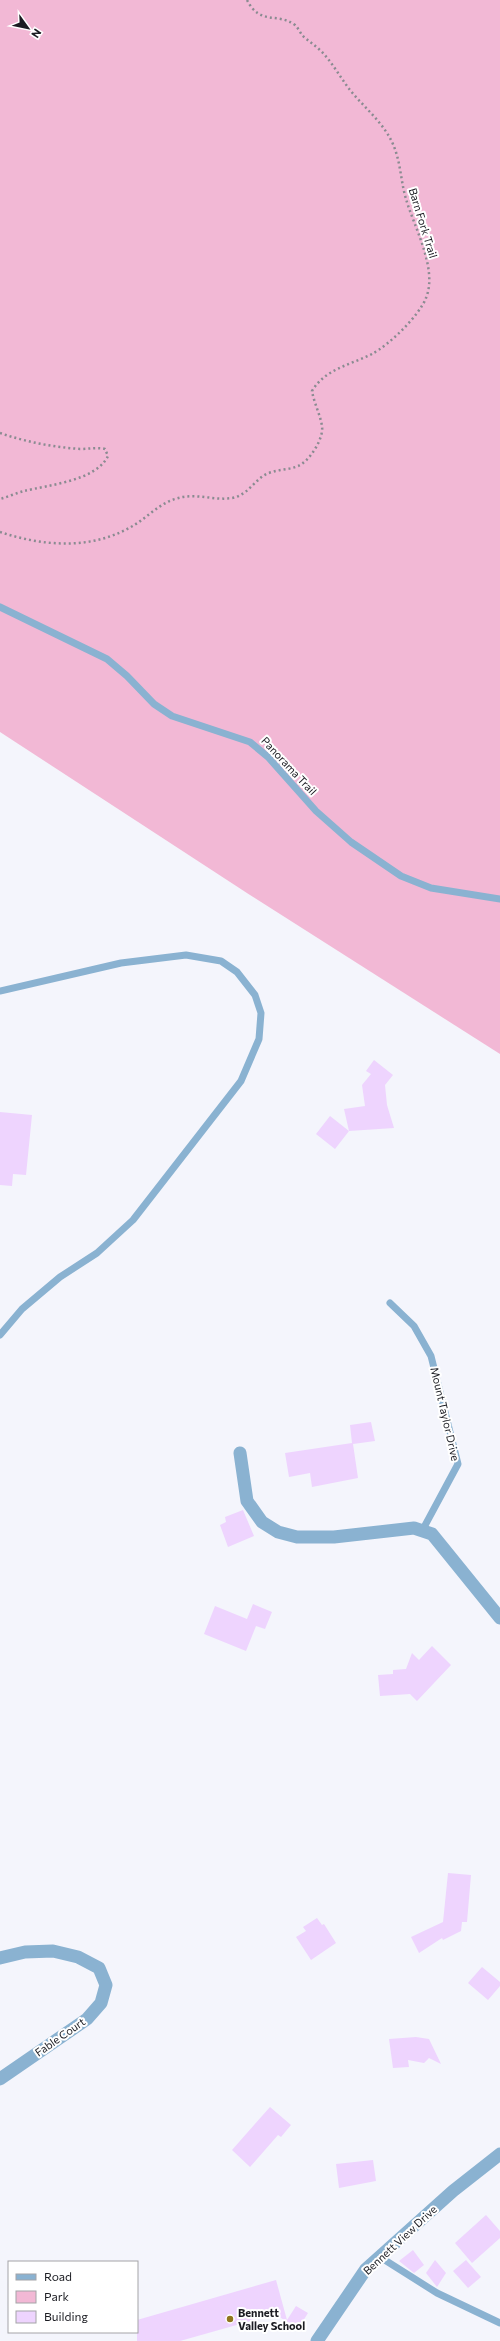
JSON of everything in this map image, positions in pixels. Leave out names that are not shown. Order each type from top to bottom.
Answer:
[{"type":"street","points":[[240,1453],[247,1501],[262,1522],[278,1532],[297,1537],[334,1538],[414,1528],[432,1534],[500,1618]]},
{"type":"street","name":"Fable Court","points":[[0,1958],[25,1952],[53,1951],[78,1957],[99,1968],[106,1985],[101,2002],[87,2019],[0,2079]]},
{"type":"street","name":"Bennett View Drive","points":[[317,2341],[366,2269],[453,2191],[500,2154]]},
{"type":"lane","name":"Panorama Trail","points":[[0,607],[107,659],[128,676],[154,704],[172,716],[250,742],[268,757],[321,816],[351,842],[401,876],[432,888],[500,899]]},
{"type":"lane","points":[[0,991],[121,963],[186,955],[221,961],[237,972],[254,995],[261,1013],[259,1039],[240,1081],[133,1220],[97,1253],[60,1276],[33,1300],[0,1335]]},
{"type":"lane","name":"Mount Taylor Drive","points":[[390,1303],[414,1326],[431,1356],[458,1464],[422,1531]]},
{"type":"lane","points":[[380,2257],[437,2293],[500,2323]]},
{"type":"path","name":"Barn Fork Trail","points":[[0,532],[54,544],[72,544],[108,536],[129,528],[174,499],[195,496],[232,498],[245,493],[268,473],[288,470],[300,465],[311,454],[322,427],[312,391],[317,382],[326,373],[373,353],[388,343],[415,315],[426,298],[430,283],[419,230],[406,199],[398,153],[384,127],[349,89],[328,60],[302,35],[295,25],[261,16],[251,8],[247,0]]},
{"type":"path","points":[[0,433],[36,444],[81,449],[105,449],[108,456],[106,462],[98,468],[69,481],[23,491],[0,499]]},
{"type":"green space","points":[[0,0],[500,0],[500,1054],[250,895],[0,732]]},
{"type":"building","points":[[374,1060],[393,1075],[385,1085],[387,1105],[394,1128],[349,1131],[344,1109],[365,1106],[362,1085],[371,1074],[366,1071]]},
{"type":"building","points":[[0,1112],[32,1115],[26,1175],[13,1174],[12,1186],[0,1185]]},
{"type":"building","points":[[330,1116],[349,1131],[335,1149],[316,1134]]},
{"type":"building","points":[[371,1422],[375,1441],[353,1444],[358,1478],[312,1487],[310,1473],[289,1477],[285,1453],[352,1443],[350,1425]]},
{"type":"building","points":[[243,1510],[254,1536],[228,1547],[220,1525],[226,1522],[225,1517]]},
{"type":"building","points":[[253,1604],[272,1612],[265,1629],[256,1626],[246,1651],[204,1634],[215,1606],[247,1619]]},
{"type":"building","points":[[432,1646],[451,1665],[417,1701],[410,1694],[380,1696],[378,1675],[393,1674],[393,1670],[406,1669],[412,1653],[419,1660]]},
{"type":"building","points":[[448,1873],[471,1875],[467,1922],[462,1922],[461,1931],[443,1940],[442,1938],[419,1953],[411,1937],[443,1922]]},
{"type":"building","points":[[317,1918],[322,1925],[324,1924],[336,1943],[311,1960],[296,1937],[306,1931],[303,1927]]},
{"type":"building","points":[[482,1967],[500,1982],[500,1986],[488,2000],[468,1983]]},
{"type":"building","points":[[416,2037],[429,2039],[441,2064],[429,2058],[424,2063],[408,2060],[409,2067],[393,2068],[389,2039]]},
{"type":"building","points":[[270,2107],[291,2125],[281,2137],[278,2135],[250,2167],[232,2150]]},
{"type":"building","points":[[373,2160],[376,2181],[339,2188],[336,2164]]},
{"type":"building","points":[[486,2215],[500,2231],[500,2238],[472,2263],[455,2243]]},
{"type":"building","points":[[413,2250],[424,2265],[414,2273],[399,2261]]},
{"type":"building","points":[[435,2260],[446,2273],[437,2287],[426,2273]]},
{"type":"building","points":[[466,2260],[481,2277],[468,2288],[453,2271]]},
{"type":"building","points":[[276,2280],[287,2320],[296,2306],[308,2313],[298,2329],[275,2314],[180,2341],[137,2341],[138,2320]]},
{"type":"place","name":"Bennett Valley School","points":[[230,2319]]}]
